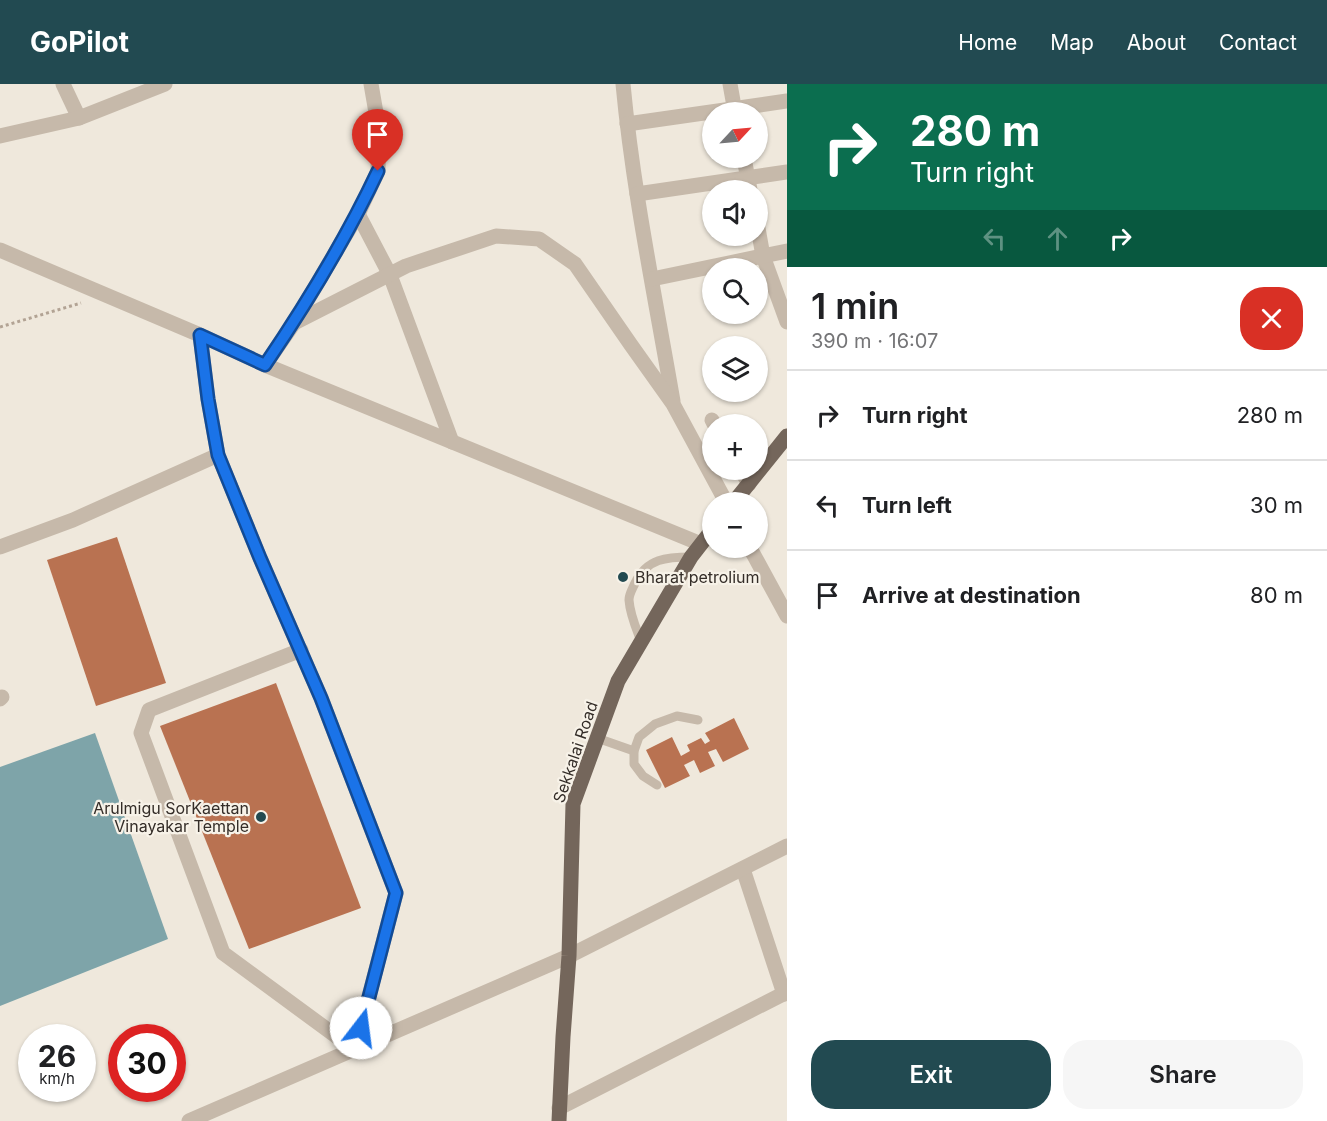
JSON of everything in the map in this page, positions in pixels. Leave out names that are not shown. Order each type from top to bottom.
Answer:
[{"type":"main road","points":[[742,492],[787,436]]},
{"type":"main road","name":"Sekkalai Road","points":[[559,1114],[569,956],[573,804],[618,681],[691,557],[701,544]]},
{"type":"street","points":[[63,84],[79,118]]},
{"type":"street","points":[[0,136],[79,118],[165,84]]},
{"type":"street","points":[[265,365],[294,323],[358,214],[378,171],[379,130],[371,84]]},
{"type":"street","points":[[623,84],[637,194],[673,404]]},
{"type":"street","points":[[730,84],[733,102]]},
{"type":"street","points":[[768,105],[787,101]]},
{"type":"street","points":[[627,124],[702,115]]},
{"type":"street","points":[[762,180],[787,172]]},
{"type":"street","points":[[637,194],[702,188]]},
{"type":"street","points":[[358,214],[390,274],[452,442]]},
{"type":"street","points":[[294,323],[406,266],[496,236],[539,239],[575,264],[673,404],[721,492]]},
{"type":"street","points":[[761,246],[787,322]]},
{"type":"street","points":[[0,250],[265,365],[701,544]]},
{"type":"street","points":[[652,279],[787,252]]},
{"type":"street","points":[[200,335],[218,455],[321,698],[396,893],[355,1050]]},
{"type":"street","points":[[0,547],[73,520],[218,455]]},
{"type":"street","points":[[747,480],[749,484]]},
{"type":"street","points":[[755,558],[787,616]]},
{"type":"street","points":[[300,650],[149,710],[141,733],[223,953],[355,1050]]},
{"type":"street","points":[[189,1121],[569,956],[787,846]]},
{"type":"street","points":[[559,1114],[786,993],[742,869]]},
{"type":"lane","points":[[641,641],[632,618],[628,597],[638,578],[650,565],[669,557],[691,557]]},
{"type":"lane","points":[[657,785],[643,776],[634,764],[634,751],[639,737],[654,724],[677,717],[698,720]]},
{"type":"lane","points":[[597,738],[634,751]]},
{"type":"path","points":[[0,327],[106,295]]},
{"type":"water","points":[[95,733],[168,939],[0,1006],[0,767]]},
{"type":"building","points":[[117,537],[166,683],[96,706],[47,560]]},
{"type":"building","name":"Arulmigu SorKaettan Vinayakar Temple","points":[[276,683],[361,908],[249,949],[160,726]]},
{"type":"building","points":[[734,718],[749,749],[723,762],[716,749],[708,752],[715,766],[700,773],[694,760],[684,765],[690,776],[665,788],[646,750],[672,737],[681,756],[690,751],[687,745],[701,738],[705,744],[710,741],[705,733]]},
{"type":"place","name":"Bharat petrolium","points":[[623,577]]},
{"type":"place","name":"Arulmigu SorKaettan Vinayakar Temple","points":[[261,817]]},
{"type":"route","points":[[361,1028],[396,893],[321,698],[218,455],[200,335],[265,365],[294,323],[358,214],[378,171]]}]
